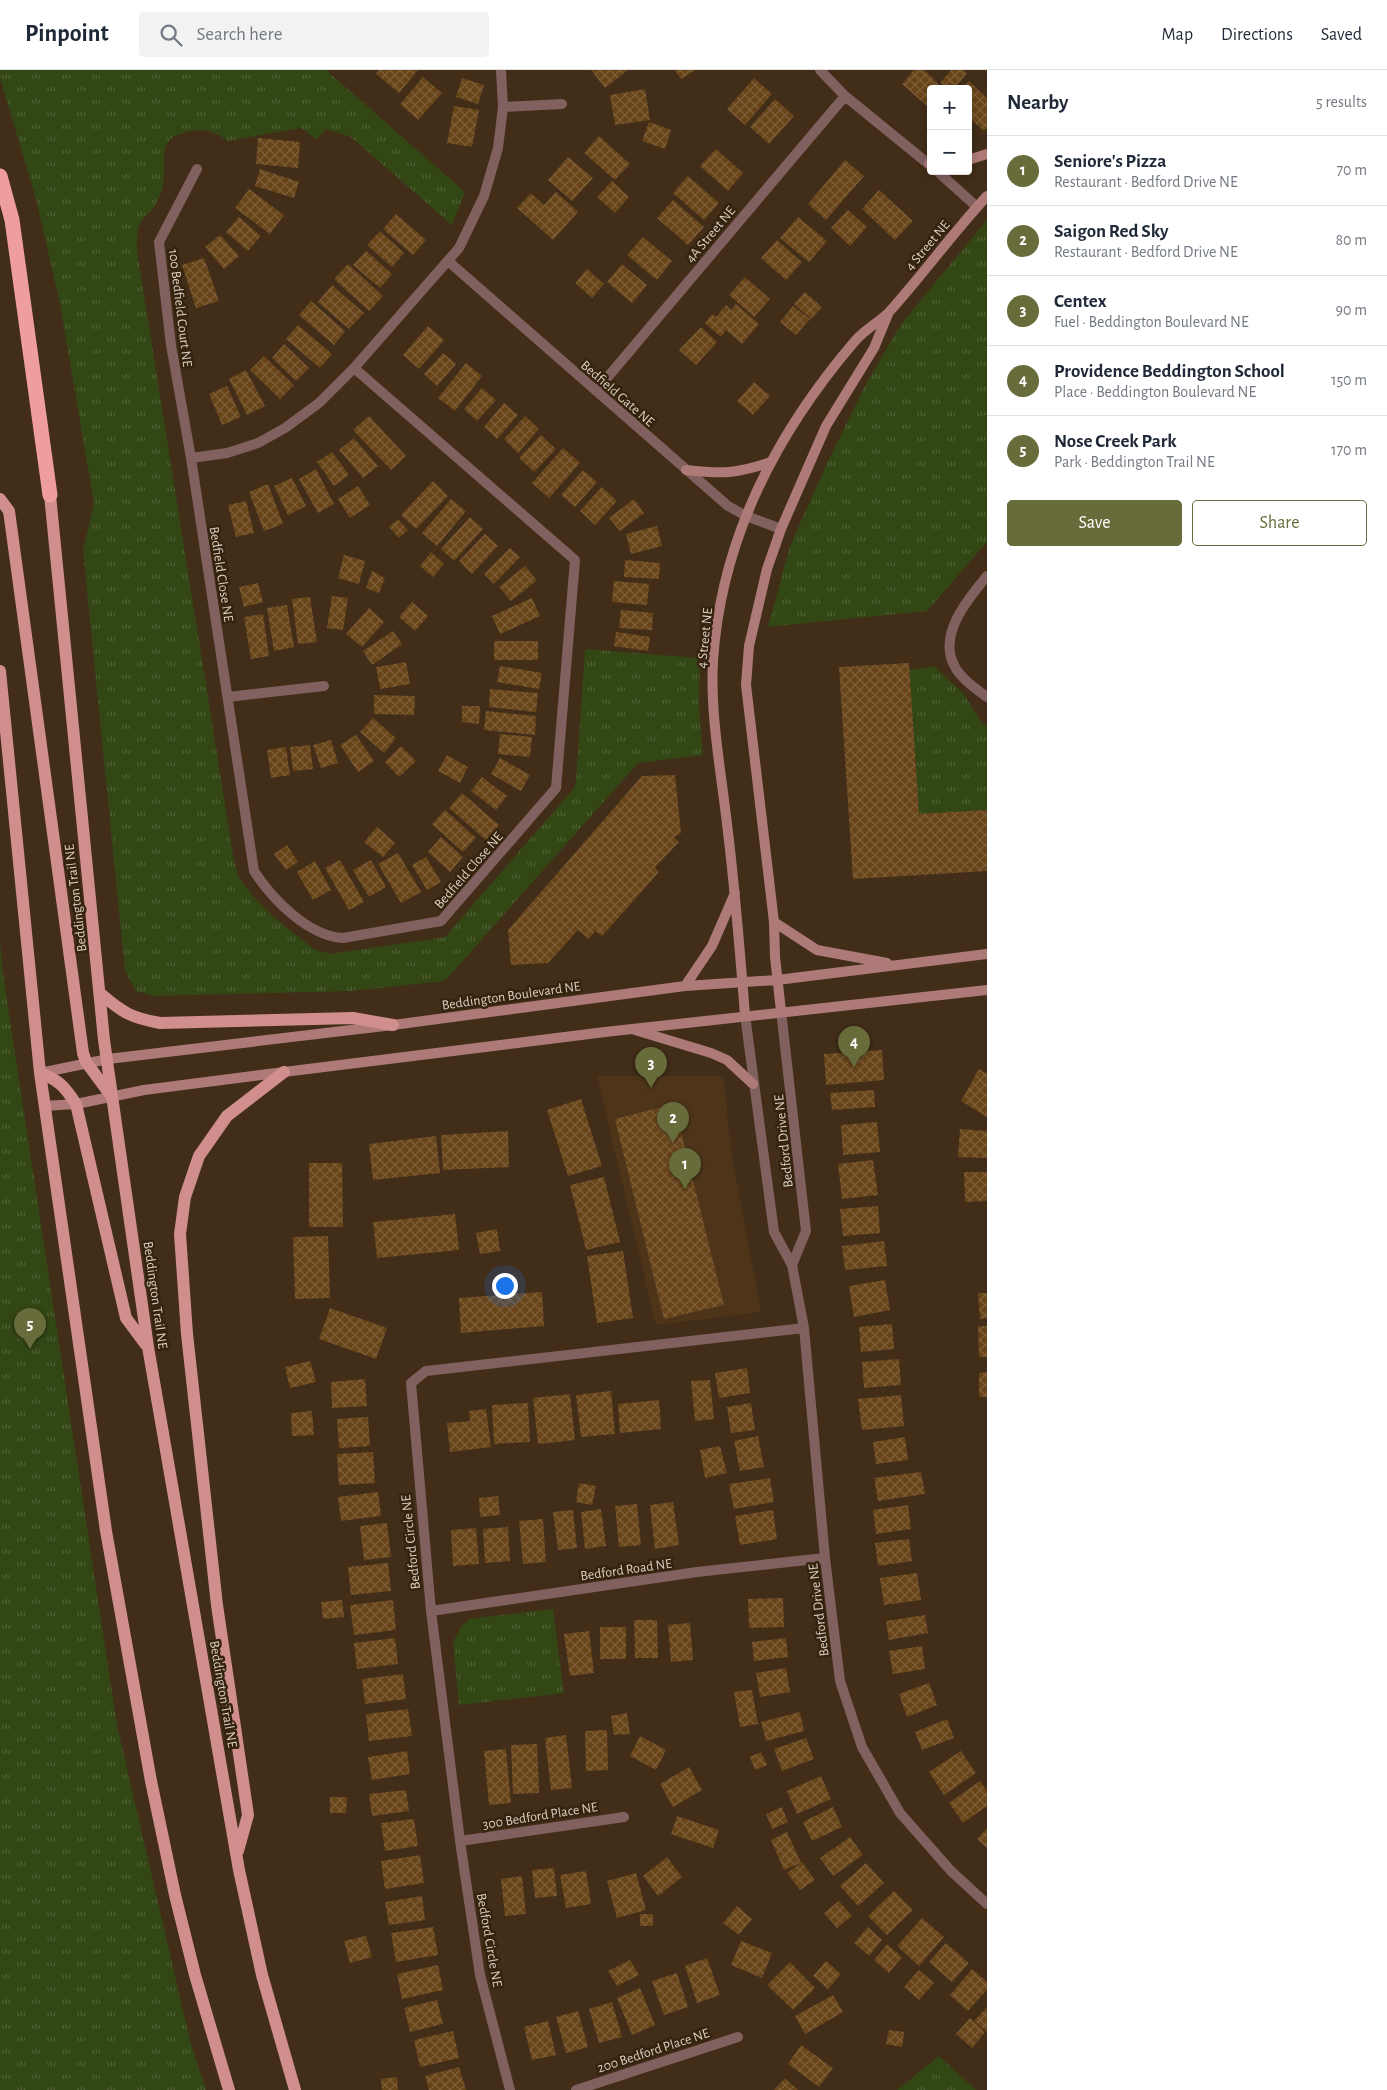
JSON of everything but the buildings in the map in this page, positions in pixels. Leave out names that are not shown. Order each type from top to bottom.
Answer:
[{"type":"highway","points":[[0,176],[12,220],[50,495]]},
{"type":"main road","points":[[972,159],[987,154]]},
{"type":"main road","name":"4 Street NE","points":[[745,1015],[735,892],[715,721],[713,661],[731,559],[746,516],[770,462],[800,412],[858,338],[888,313],[987,196]]},
{"type":"main road","name":"4 Street NE","points":[[781,1011],[777,980],[774,922],[746,685],[749,646],[767,569],[781,529],[826,426],[874,348],[888,313]]},
{"type":"main road","points":[[686,470],[729,473],[770,462]]},
{"type":"main road","name":"Beddington Trail NE","points":[[50,495],[82,832],[101,994],[104,1040],[148,1347],[236,1856],[262,1975],[295,2090]]},
{"type":"main road","points":[[0,499],[9,511],[81,1044],[86,1062],[112,1097]]},
{"type":"main road","points":[[0,671],[44,1106],[106,1531],[151,1781],[175,1895],[195,1975],[229,2090]]},
{"type":"main road","points":[[685,986],[712,946],[735,892]]},
{"type":"main road","points":[[774,922],[817,950],[898,964]]},
{"type":"main road","name":"Beddington Boulevard NE","points":[[40,1073],[108,1059],[394,1025],[685,986],[777,980],[987,954]]},
{"type":"main road","points":[[44,1106],[76,1104],[144,1090],[629,1029],[987,990]]},
{"type":"main road","points":[[101,994],[117,1008],[135,1018],[160,1023],[353,1018],[394,1025]]},
{"type":"main road","points":[[629,1029],[711,1052],[727,1060],[753,1084]]},
{"type":"main road","points":[[236,1856],[248,1815],[217,1605],[187,1334],[180,1234],[185,1197],[199,1156],[227,1116],[284,1072]]},
{"type":"main road","points":[[40,1073],[55,1078],[66,1088],[76,1104],[126,1318],[148,1347]]},
{"type":"street","points":[[191,458],[227,453],[258,443],[285,428],[319,403],[354,368],[459,248],[484,196],[498,148],[503,107],[501,70]]},
{"type":"street","points":[[820,70],[845,96],[927,162]]},
{"type":"street","name":"4A Street NE","points":[[596,391],[845,96]]},
{"type":"street","points":[[503,107],[562,104]]},
{"type":"street","name":"100 Bedfield Court NE","points":[[191,458],[171,346],[159,242],[197,168]]},
{"type":"street","points":[[942,175],[977,207]]},
{"type":"street","name":"Bedfield Gate NE","points":[[448,261],[728,506],[746,516],[781,529]]},
{"type":"street","name":"Bedfield Close NE","points":[[191,458],[254,871],[266,890],[278,902],[319,933],[330,937],[343,938],[441,921],[556,788],[576,560],[354,368]]},
{"type":"street","points":[[987,576],[964,604],[948,641],[954,665],[973,688],[987,697]]},
{"type":"street","points":[[228,697],[324,686]]},
{"type":"street","name":"Bedford Drive NE","points":[[781,1011],[806,1231],[792,1265]]},
{"type":"street","name":"Bedford Drive NE","points":[[745,1015],[774,1232],[792,1265],[804,1328],[825,1558],[840,1681],[862,1747],[900,1814],[951,1872],[987,1904]]},
{"type":"street","name":"Bedford Circle NE","points":[[510,2090],[480,1976],[460,1841],[431,1611],[411,1383],[426,1371],[804,1328]]},
{"type":"street","name":"Bedford Road NE","points":[[431,1611],[697,1572],[825,1558]]},
{"type":"street","name":"300 Bedford Place NE","points":[[460,1841],[624,1816]]},
{"type":"street","name":"200 Bedford Place NE","points":[[576,2090],[738,2037]]},
{"type":"shaded area","points":[[597,1076],[717,1076],[724,1079],[731,1152],[761,1312],[656,1325]]},
{"type":"green space","points":[[0,70],[326,70],[465,192],[452,225],[351,137],[326,129],[316,139],[301,128],[228,141],[211,132],[203,130],[193,131],[179,134],[171,139],[166,146],[161,193],[155,206],[141,221],[138,229],[137,251],[234,861],[239,878],[252,895],[276,919],[314,949],[330,954],[445,937],[574,788],[585,649],[700,658],[699,706],[703,755],[638,763],[445,981],[351,991],[153,996],[136,991],[125,971],[83,550],[94,504],[60,304],[36,199],[0,78]]},
{"type":"green space","points":[[987,220],[987,542],[927,611],[768,627],[790,546],[827,463],[865,386],[901,324]]},
{"type":"green space","points":[[934,666],[964,694],[982,723],[987,726],[987,810],[919,814],[909,670]]},
{"type":"green space","points":[[0,942],[3,974],[117,1725],[191,2045],[206,2090],[0,2090]]},
{"type":"green space","points":[[553,1609],[564,1693],[459,1705],[453,1642],[461,1627],[469,1619]]},
{"type":"green space","points":[[939,2056],[976,2090],[897,2090]]},
{"type":"place","name":"Providence Beddington School","points":[[854,1067]]},
{"type":"place","name":"Centex","points":[[651,1088]]},
{"type":"place","name":"Saigon Red Sky","points":[[673,1143]]},
{"type":"place","name":"Seniore's Pizza","points":[[685,1189]]},
{"type":"place","name":"Nose Creek Park","points":[[30,1349]]}]
